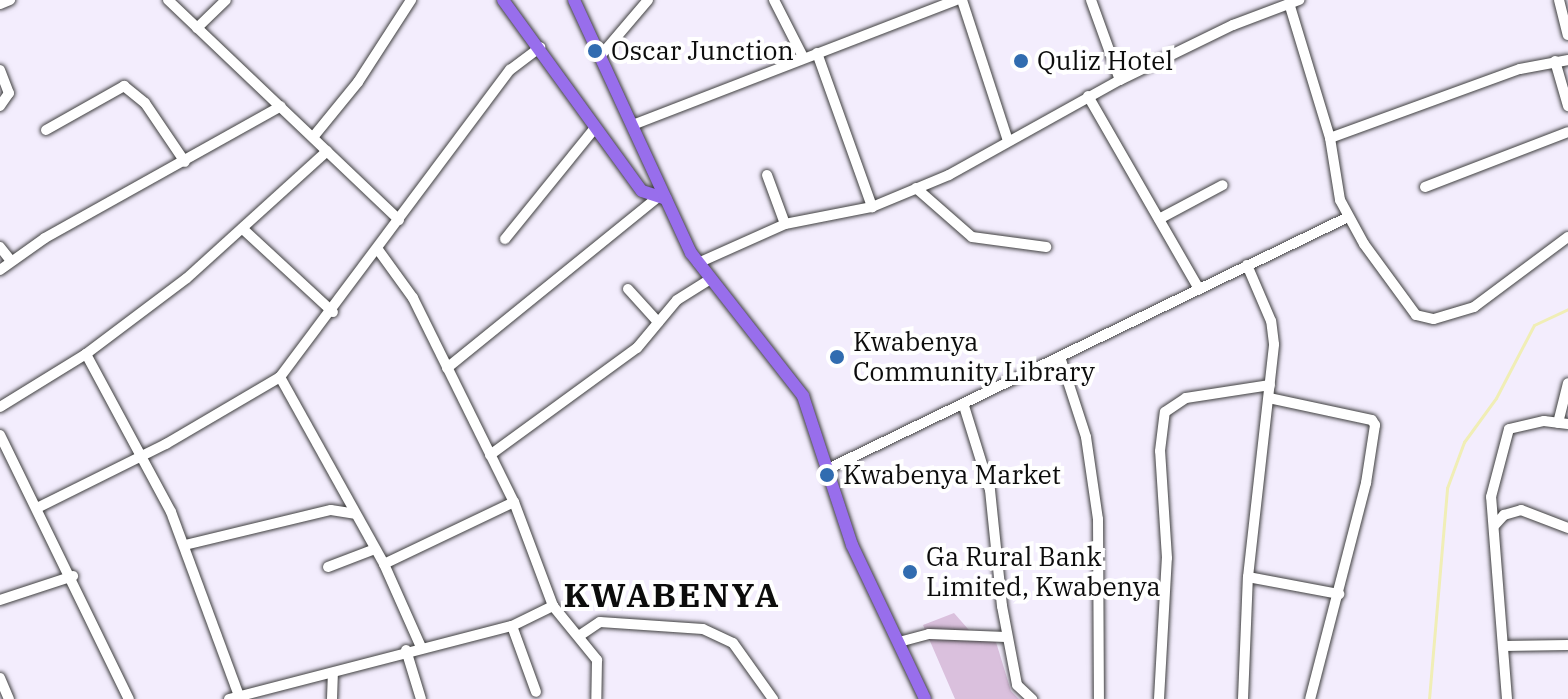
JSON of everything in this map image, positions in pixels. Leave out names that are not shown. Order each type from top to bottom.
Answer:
[{"type":"main road","points":[[503,0],[642,191],[661,199]]},
{"type":"main road","points":[[574,0],[635,124],[661,199],[698,263],[798,387],[830,468],[852,545],[925,699]]},
{"type":"street","points":[[0,4],[10,0]]},
{"type":"street","points":[[168,0],[399,220]]},
{"type":"street","points":[[197,28],[226,0]]},
{"type":"street","points":[[314,136],[358,82],[411,0]]},
{"type":"street","points":[[602,54],[648,0]]},
{"type":"street","points":[[774,0],[803,57]]},
{"type":"street","points":[[635,124],[803,57],[959,0],[1008,141]]},
{"type":"street","points":[[1091,0],[1120,80]]},
{"type":"street","points":[[1559,0],[1568,35]]},
{"type":"street","points":[[698,263],[785,224],[872,207],[916,188],[1120,80],[1288,2],[1330,138],[1340,200],[1348,217],[1416,315],[1425,319],[1474,307],[1568,237]]},
{"type":"street","points":[[39,507],[142,455],[280,377],[379,251],[510,70],[540,47]]},
{"type":"street","points":[[817,53],[872,207]]},
{"type":"street","points":[[1330,138],[1464,87],[1568,60]]},
{"type":"street","points":[[1555,61],[1568,106]]},
{"type":"street","points":[[0,70],[9,93],[0,106]]},
{"type":"street","points":[[46,130],[111,88],[124,86],[145,103],[185,162]]},
{"type":"street","points":[[1088,96],[1199,289]]},
{"type":"street","points":[[0,270],[281,106]]},
{"type":"street","points":[[505,239],[595,128]]},
{"type":"street","points":[[1425,187],[1568,132]]},
{"type":"street","points":[[0,407],[86,354],[244,230],[327,151]]},
{"type":"street","points":[[767,175],[785,224]]},
{"type":"street","points":[[1159,219],[1223,185]]},
{"type":"street","points":[[916,188],[972,237],[1046,247]]},
{"type":"street","points":[[447,368],[661,199]]},
{"type":"street","points":[[830,468],[1061,360],[1348,217]]},
{"type":"street","points":[[244,230],[333,312]]},
{"type":"street","points":[[0,247],[11,261]]},
{"type":"street","points":[[379,251],[413,298],[514,502],[553,606],[597,660],[596,699]]},
{"type":"street","points":[[1243,699],[1248,577],[1274,332],[1247,265]]},
{"type":"street","points":[[490,455],[637,348],[677,300],[710,279]]},
{"type":"street","points":[[628,289],[658,322]]},
{"type":"street","points":[[86,354],[142,455],[185,545],[234,697],[333,673],[406,650],[512,626],[553,606]]},
{"type":"street","points":[[1061,360],[1086,437],[1098,519],[1099,699]]},
{"type":"street","points":[[280,377],[384,564],[421,647]]},
{"type":"street","points":[[1507,699],[1491,497],[1509,429],[1563,424],[1568,383]]},
{"type":"street","points":[[1159,699],[1167,558],[1160,451],[1165,412],[1186,398],[1270,385]]},
{"type":"street","points":[[1269,398],[1372,420],[1375,425],[1339,594],[1310,699]]},
{"type":"street","points":[[964,406],[990,490],[1006,637],[1017,685],[1032,699]]},
{"type":"street","points":[[0,435],[73,576],[129,699]]},
{"type":"street","points":[[331,510],[342,490]]},
{"type":"street","points":[[384,564],[514,502]]},
{"type":"street","points":[[185,545],[331,510],[355,514]]},
{"type":"street","points":[[1494,526],[1504,515],[1521,510],[1568,528]]},
{"type":"street","points":[[328,567],[375,549]]},
{"type":"street","points":[[0,600],[73,576]]},
{"type":"street","points":[[1248,577],[1339,594]]},
{"type":"street","points":[[579,636],[600,622],[703,629],[733,643],[773,699]]},
{"type":"street","points":[[512,626],[536,692]]},
{"type":"street","points":[[899,642],[929,634],[1006,637]]},
{"type":"street","points":[[1504,646],[1568,645]]},
{"type":"street","points":[[406,650],[421,699]]},
{"type":"street","points":[[332,699],[333,673]]},
{"type":"street","points":[[0,678],[9,699]]},
{"type":"shaded area","points":[[954,613],[976,638],[996,642],[1011,691],[1019,699],[955,699],[923,625]]},
{"type":"waterway","points":[[1429,699],[1447,488],[1464,442],[1496,398],[1534,325],[1568,309]]},
{"type":"place","name":"Oscar Junction","points":[[595,51]]},
{"type":"place","name":"Quliz Hotel","points":[[1021,61]]},
{"type":"place","name":"Kwabenya Community Library","points":[[837,357]]},
{"type":"place","name":"Kwabenya Market","points":[[827,475]]},
{"type":"place","name":"Ga Rural Bank Limited, Kwabenya","points":[[910,572]]},
{"type":"district","name":"KWABENYA","points":[[672,595]]}]
